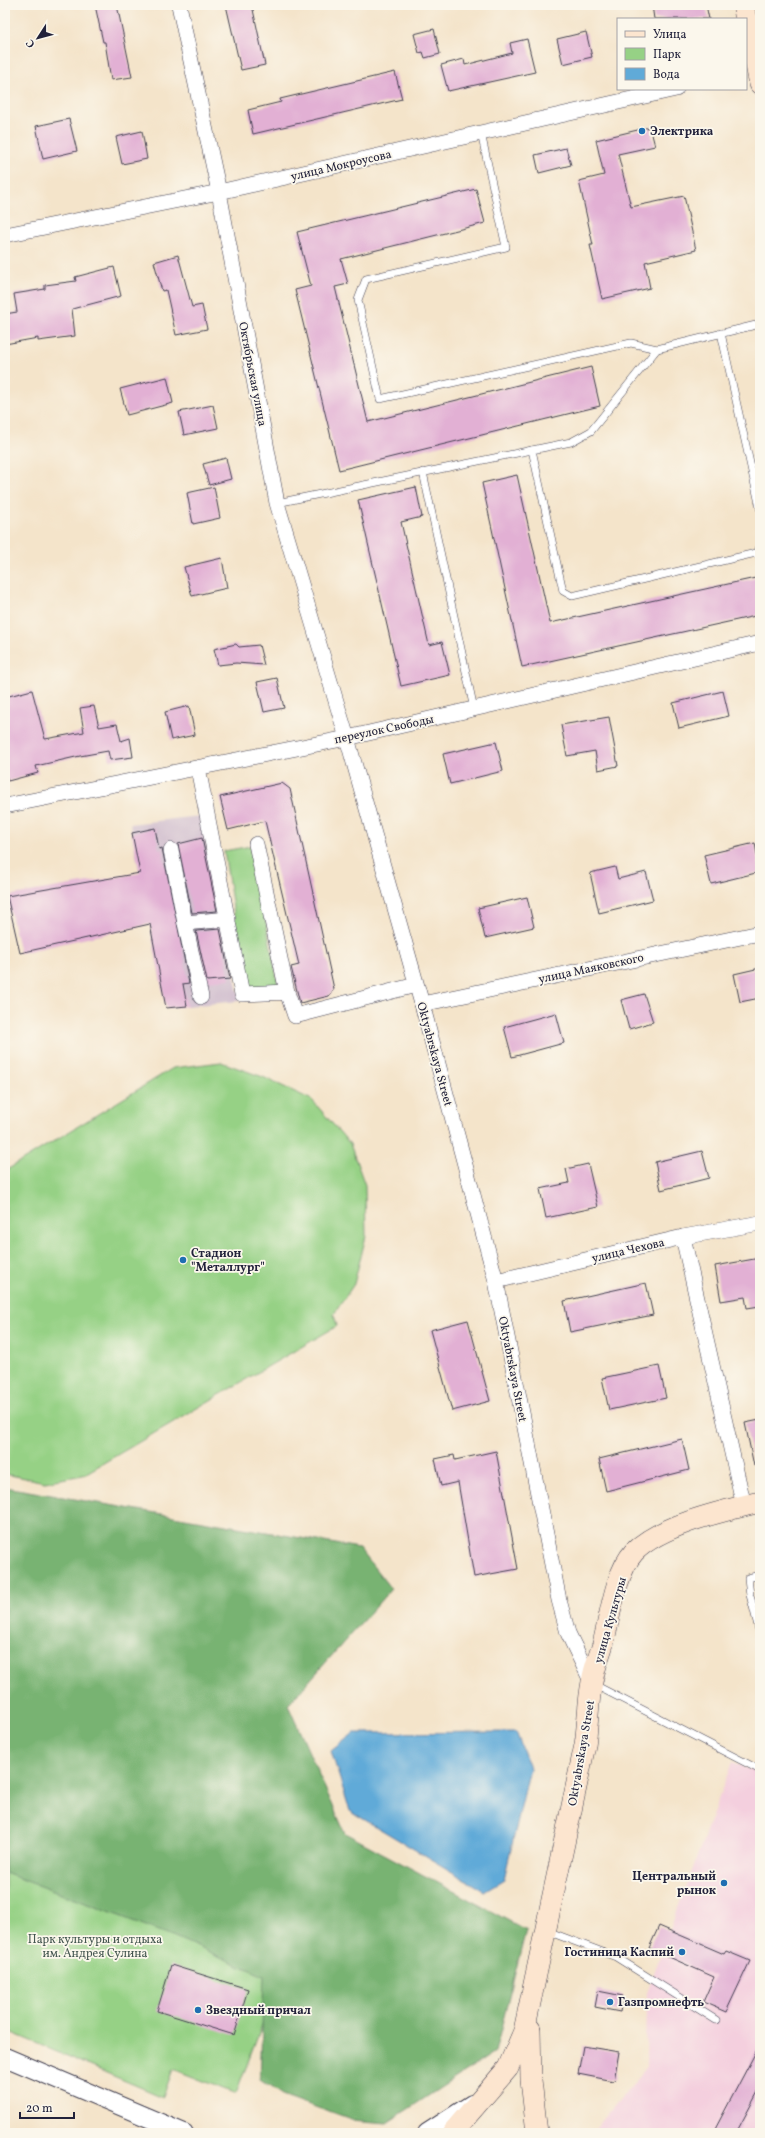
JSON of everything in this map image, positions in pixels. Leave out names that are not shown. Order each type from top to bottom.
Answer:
[{"type":"main road","points":[[746,6],[754,76]]},
{"type":"main road","name":"улица Культуры","points":[[592,1683],[614,1597],[624,1570],[634,1553],[648,1541],[675,1527],[752,1504]]},
{"type":"main road","name":"Oktyabrskaya Street","points":[[530,2004],[585,1745],[592,1683]]},
{"type":"main road","points":[[452,2133],[508,2068],[517,2051],[530,2004]]},
{"type":"main road","points":[[530,2004],[531,2080],[537,2133]]},
{"type":"street","name":"Октябрьская улица","points":[[179,5],[219,192],[277,503],[347,738]]},
{"type":"street","name":"улица Мокроусова","points":[[5,236],[219,192],[672,90]]},
{"type":"street","name":"переулок Свободы","points":[[5,806],[347,738],[760,642]]},
{"type":"street","name":"Oktyabrskaya Street","points":[[347,738],[422,1004],[496,1281],[560,1600],[568,1633],[592,1683]]},
{"type":"street","points":[[198,768],[242,994],[287,992]]},
{"type":"street","points":[[256,844],[287,992],[295,1016],[416,984]]},
{"type":"street","points":[[171,850],[201,998]]},
{"type":"street","points":[[185,924],[228,919]]},
{"type":"street","name":"улица Маяковского","points":[[422,1004],[760,933]]},
{"type":"street","name":"улица Чехова","points":[[496,1281],[683,1237],[760,1223]]},
{"type":"street","points":[[683,1237],[752,1504]]},
{"type":"street","points":[[5,2057],[184,2133]]},
{"type":"street","points":[[427,2133],[470,2106],[488,2091]]},
{"type":"lane","points":[[481,133],[506,246],[366,279],[358,300],[380,399],[631,344],[657,349],[760,324]]},
{"type":"lane","points":[[721,333],[760,508]]},
{"type":"lane","points":[[277,503],[572,442],[591,431],[657,349]]},
{"type":"lane","points":[[532,450],[562,591],[572,596],[756,554],[760,545]]},
{"type":"lane","points":[[423,472],[474,709]]},
{"type":"lane","points":[[760,1575],[748,1578],[750,1595],[760,1634]]},
{"type":"lane","points":[[592,1683],[760,1770]]},
{"type":"lane","points":[[546,1931],[616,1957],[716,2020]]},
{"type":"shaded area","points":[[200,816],[240,1001],[166,1008],[130,824]]},
{"type":"shaded area","name":"Центральный рынок","points":[[732,1762],[760,1773],[760,2133],[592,2133],[646,2068],[647,1992]]},
{"type":"green space","points":[[251,846],[279,988],[246,990],[224,851]]},
{"type":"green space","name":"Стадион \"Металлург\"","points":[[221,1062],[263,1077],[312,1100],[350,1144],[365,1185],[366,1236],[354,1284],[334,1314],[337,1326],[83,1475],[45,1482],[5,1474],[5,1171],[173,1068]]},
{"type":"green space","points":[[5,1487],[359,1548],[391,1589],[288,1705],[345,1833],[526,1930],[495,2052],[387,2123],[351,2120],[282,2095],[260,2080],[264,1976],[170,1935],[5,1873]]},
{"type":"green space","name":"Парк культуры и отдыха им. Андрея Сулина","points":[[5,1801],[291,1948],[236,2094],[173,2069],[163,2097],[5,2030]]},
{"type":"water","points":[[516,1732],[530,1768],[504,1879],[484,1891],[350,1811],[331,1751],[354,1733]]},
{"type":"building","points":[[95,5],[117,5],[132,77],[111,80],[105,42],[103,42]]},
{"type":"building","points":[[226,5],[252,5],[265,65],[241,70]]},
{"type":"building","points":[[652,5],[706,5],[709,18],[654,18]]},
{"type":"building","points":[[434,29],[440,54],[425,58],[423,52],[419,53],[414,34]]},
{"type":"building","points":[[586,32],[592,57],[563,64],[557,39]]},
{"type":"building","points":[[527,39],[535,72],[448,91],[441,65],[464,59],[465,65],[512,53],[510,43]]},
{"type":"building","points":[[395,72],[402,99],[253,134],[248,110],[281,102],[280,99]]},
{"type":"building","points":[[69,119],[77,151],[43,159],[36,126]]},
{"type":"building","points":[[650,127],[655,146],[618,154],[631,207],[684,196],[696,250],[645,262],[650,288],[602,299],[590,245],[593,245],[579,181],[604,175],[596,140]]},
{"type":"building","points":[[142,131],[147,159],[122,164],[116,137]]},
{"type":"building","points":[[566,148],[571,165],[539,173],[535,155]]},
{"type":"building","points":[[476,189],[485,223],[341,259],[348,284],[335,287],[368,422],[591,367],[600,406],[339,470],[295,290],[311,286],[297,232]]},
{"type":"building","points":[[178,255],[192,307],[202,305],[207,329],[176,335],[166,290],[162,291],[154,262]]},
{"type":"building","points":[[114,267],[121,296],[72,309],[75,336],[38,341],[38,338],[5,344],[5,314],[17,312],[14,294],[45,289],[45,285],[76,281],[75,277]]},
{"type":"building","points":[[167,377],[173,403],[127,415],[120,389]]},
{"type":"building","points":[[213,405],[218,428],[184,435],[179,412]]},
{"type":"building","points":[[226,458],[231,479],[209,485],[203,464]]},
{"type":"building","points":[[517,475],[550,623],[760,577],[760,615],[522,667],[482,483]]},
{"type":"building","points":[[214,487],[220,518],[193,524],[187,493]]},
{"type":"building","points":[[416,487],[422,517],[401,522],[429,645],[442,642],[450,675],[401,686],[358,500]]},
{"type":"building","points":[[222,558],[227,588],[192,596],[184,567]]},
{"type":"building","points":[[236,644],[239,647],[259,645],[264,665],[236,663],[218,665],[214,649]]},
{"type":"building","points":[[277,678],[284,708],[264,712],[257,682]]},
{"type":"building","points":[[32,690],[45,739],[84,732],[80,708],[94,706],[99,727],[117,724],[121,741],[130,738],[133,757],[110,760],[108,751],[80,756],[36,766],[38,773],[8,781],[5,772],[5,697]]},
{"type":"building","points":[[723,691],[729,716],[679,728],[673,703]]},
{"type":"building","points":[[189,706],[195,735],[171,740],[165,712]]},
{"type":"building","points":[[609,717],[618,766],[598,770],[595,751],[567,756],[561,725]]},
{"type":"building","points":[[496,742],[503,771],[450,784],[443,754]]},
{"type":"building","points":[[282,783],[290,789],[334,989],[329,996],[300,1003],[291,967],[299,965],[265,821],[228,830],[220,797]]},
{"type":"building","points":[[155,828],[159,849],[162,848],[189,983],[183,984],[187,1006],[166,1008],[150,924],[20,953],[7,896],[140,873],[132,833]]},
{"type":"building","points":[[202,838],[217,911],[192,913],[178,844]]},
{"type":"building","points":[[755,843],[760,872],[711,884],[704,855]]},
{"type":"building","points":[[615,867],[618,879],[646,872],[653,900],[599,913],[590,873]]},
{"type":"building","points":[[527,897],[534,927],[485,938],[478,908]]},
{"type":"building","points":[[220,929],[230,979],[207,981],[196,931]]},
{"type":"building","points":[[760,968],[760,998],[740,1002],[734,974]]},
{"type":"building","points":[[644,994],[653,1022],[629,1029],[621,1000]]},
{"type":"building","points":[[556,1013],[564,1043],[512,1057],[504,1027]]},
{"type":"building","points":[[702,1151],[709,1178],[661,1190],[655,1162]]},
{"type":"building","points":[[588,1164],[598,1207],[546,1218],[540,1189],[569,1183],[566,1169]]},
{"type":"building","points":[[760,1258],[760,1306],[747,1308],[745,1297],[721,1301],[715,1266]]},
{"type":"building","points":[[646,1283],[653,1315],[570,1332],[564,1301]]},
{"type":"building","points":[[468,1320],[490,1401],[452,1411],[430,1330]]},
{"type":"building","points":[[659,1366],[666,1398],[609,1410],[602,1378]]},
{"type":"building","points":[[760,1420],[760,1465],[754,1466],[745,1423]]},
{"type":"building","points":[[682,1439],[689,1470],[606,1491],[599,1459]]},
{"type":"building","points":[[496,1451],[518,1569],[474,1577],[458,1482],[441,1486],[435,1459],[454,1455],[455,1460]]},
{"type":"building","points":[[659,1926],[724,1954],[726,1951],[750,1961],[726,2012],[703,2002],[714,1977],[649,1948]]},
{"type":"building","points":[[171,1965],[248,1989],[234,2035],[157,2011]]},
{"type":"building","points":[[598,1991],[623,1996],[620,2012],[595,2007]]},
{"type":"building","points":[[760,2044],[760,2088],[736,2133],[713,2133]]},
{"type":"building","points":[[583,2046],[619,2052],[614,2081],[578,2074]]},
{"type":"place","name":"Электрика","points":[[642,131]]},
{"type":"place","name":"Стадион \"Металлург\"","points":[[183,1260]]},
{"type":"place","name":"Центральный рынок","points":[[724,1883]]},
{"type":"place","name":"Гостиница Каспий","points":[[682,1952]]},
{"type":"place","name":"Газпромнефть","points":[[610,2002]]},
{"type":"place","name":"Звездный причал","points":[[198,2010]]}]
